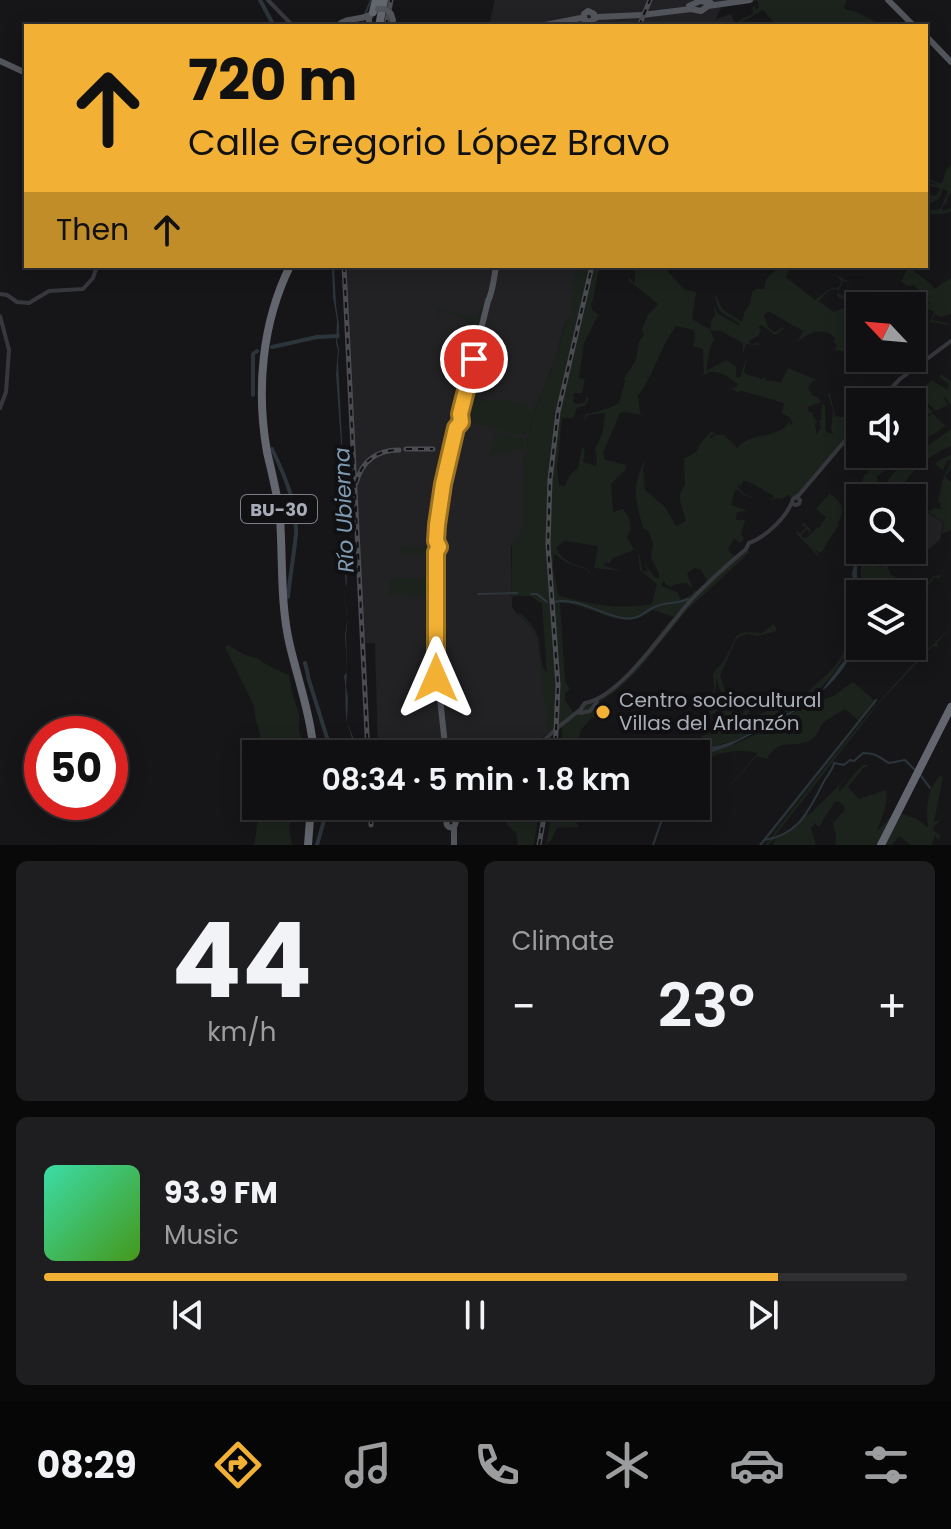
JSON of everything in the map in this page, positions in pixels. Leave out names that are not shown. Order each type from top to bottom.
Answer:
[{"type":"highway","name":"BU-30","points":[[287,268],[267,323],[261,357],[259,400],[263,444],[276,513],[280,612],[310,740]]},
{"type":"highway","points":[[881,845],[951,707]]},
{"type":"highway","points":[[310,845],[312,820]]},
{"type":"main road","points":[[584,16],[589,22],[594,16],[655,14],[696,7],[700,12],[705,5],[733,0]]},
{"type":"main road","points":[[705,5],[750,0]]},
{"type":"main road","points":[[890,0],[913,24]]},
{"type":"main road","points":[[340,24],[348,19],[381,14],[400,24]]},
{"type":"main road","points":[[539,24],[584,16]]},
{"type":"main road","points":[[549,24],[584,16]]},
{"type":"main road","points":[[928,40],[951,64]]},
{"type":"main road","points":[[0,61],[24,72]]},
{"type":"main road","points":[[444,740],[438,682],[436,533],[439,501],[495,268]]},
{"type":"main road","points":[[452,822],[454,845]]},
{"type":"street","points":[[268,0],[291,24]]},
{"type":"street","points":[[0,294],[17,302],[29,303],[49,291],[83,289],[93,278],[96,268]]},
{"type":"street","points":[[0,316],[9,350],[6,392],[0,408]]},
{"type":"street","points":[[892,388],[951,342]]},
{"type":"street","points":[[584,710],[589,712],[594,704],[621,683],[706,588],[794,504],[799,504],[798,498],[846,441]]},
{"type":"street","points":[[547,740],[584,710],[588,703],[595,701],[626,676],[696,595],[753,546]]},
{"type":"street","points":[[588,703],[592,708]]},
{"type":"street","points":[[452,822],[456,820]]},
{"type":"shaded area","points":[[495,0],[760,0],[709,8],[721,7],[716,19],[731,14],[734,24],[489,24]]},
{"type":"shaded area","points":[[757,0],[847,0],[845,9],[879,24],[775,24],[763,10],[737,24],[753,14],[752,7],[756,10],[759,7]]},
{"type":"shaded area","points":[[951,165],[951,193],[942,207],[943,211],[951,208],[951,212],[928,214],[928,211],[940,209],[948,192],[943,188],[939,199],[928,204],[928,194],[935,196],[940,191],[928,185],[928,182],[938,185],[928,178],[942,183]]},
{"type":"shaded area","points":[[334,268],[339,325],[342,441],[339,488],[336,482],[340,472],[341,443],[336,374],[337,320],[333,297]]},
{"type":"shaded area","points":[[344,268],[576,268],[572,315],[565,323],[529,430],[524,463],[523,527],[520,537],[511,545],[512,607],[537,637],[549,732],[540,740],[378,740],[375,643],[361,643]]},
{"type":"shaded area","points":[[575,268],[600,268],[591,305],[592,310],[602,317],[598,315],[584,343],[579,378],[585,379],[582,393],[574,393],[573,402],[584,403],[587,397],[589,399],[586,405],[577,408],[573,418],[619,403],[624,379],[636,360],[639,342],[644,335],[642,329],[648,315],[658,304],[628,280],[635,283],[635,271],[625,268],[669,268],[668,272],[685,290],[696,292],[692,319],[709,329],[715,315],[714,304],[717,313],[740,324],[722,313],[715,293],[722,309],[742,322],[752,292],[764,289],[766,279],[775,271],[771,268],[788,268],[786,277],[815,300],[832,288],[839,287],[841,281],[837,276],[853,284],[843,281],[838,293],[846,300],[837,296],[838,290],[835,289],[818,301],[834,312],[846,310],[846,352],[835,350],[835,338],[826,332],[811,334],[797,342],[803,331],[768,311],[764,315],[771,330],[776,332],[785,328],[773,334],[762,325],[758,326],[761,330],[758,336],[749,341],[760,345],[746,344],[743,354],[743,343],[721,331],[710,330],[714,339],[706,371],[726,360],[736,366],[736,377],[740,378],[747,355],[744,372],[748,375],[781,382],[788,368],[817,380],[808,388],[821,402],[808,407],[817,420],[817,435],[821,427],[822,403],[825,407],[826,432],[833,434],[833,411],[826,394],[830,393],[835,416],[846,417],[846,437],[797,495],[771,500],[774,496],[753,484],[744,481],[737,486],[743,493],[760,501],[735,490],[731,505],[748,511],[737,512],[736,520],[745,520],[741,534],[744,539],[740,543],[734,538],[728,550],[735,557],[745,549],[750,552],[687,610],[639,669],[598,703],[607,708],[605,714],[592,717],[581,730],[580,740],[562,740],[562,728],[542,740],[549,734],[537,637],[530,625],[517,614],[526,619],[536,633],[547,674],[542,604],[530,596],[513,596],[512,599],[512,546],[504,547],[516,541],[522,530],[528,436],[566,321],[572,314],[570,307]],"holes":[[[676,326],[694,330],[692,355],[694,346],[703,349],[704,373],[699,378],[710,372],[719,373],[738,384],[735,388],[729,387],[737,392],[784,403],[782,413],[790,418],[793,424],[790,421],[779,431],[749,439],[737,448],[724,435],[715,435],[710,439],[716,433],[711,432],[696,452],[684,459],[685,485],[680,498],[686,521],[676,526],[665,507],[645,490],[643,469],[646,460],[636,486],[637,502],[643,528],[649,532],[653,544],[651,558],[659,578],[655,578],[644,563],[648,572],[642,571],[638,553],[640,570],[657,584],[652,604],[606,606],[560,596],[553,566],[554,554],[567,563],[590,572],[562,556],[556,548],[564,541],[598,546],[594,568],[622,571],[604,564],[634,550],[627,537],[630,526],[627,516],[623,509],[613,512],[611,484],[627,465],[605,460],[603,453],[620,413],[644,415],[640,413],[638,396],[670,334]],[[605,413],[603,431],[595,450],[596,466],[583,462],[585,450],[582,447],[578,468],[565,486],[559,485],[557,467],[562,418],[585,415],[584,422],[588,415]],[[695,568],[701,570],[708,582],[681,600],[677,592],[661,586],[664,580],[671,587],[687,583],[693,590],[687,573]],[[560,603],[618,619],[641,617],[653,610],[674,617],[621,680],[609,691],[583,702],[573,712],[565,700],[565,693],[570,689],[565,681]]]},
{"type":"shaded area","points":[[908,268],[935,289],[951,278],[951,314],[940,317],[935,314],[932,320],[949,325],[929,324],[934,312],[928,309],[926,312],[926,305],[930,304],[926,292],[913,285],[901,282]]},
{"type":"shaded area","points":[[481,307],[484,308],[474,347],[469,346],[473,345],[479,320],[475,319],[470,344],[465,341],[473,353],[464,385],[464,340],[471,332],[471,324],[465,329],[466,319],[440,310],[439,318],[435,308],[477,318]]},
{"type":"shaded area","points":[[941,374],[951,381],[951,405],[943,397],[948,405],[935,411],[926,401],[926,385],[932,380],[947,390],[949,384],[939,377]]},
{"type":"shaded area","points":[[470,378],[473,379],[470,395],[473,392],[473,396],[493,402],[499,399],[528,404],[526,409],[532,411],[539,394],[526,435],[461,420]]},
{"type":"shaded area","points":[[933,414],[945,426],[926,438],[926,417]]},
{"type":"shaded area","points":[[951,429],[951,446],[926,461],[926,446]]},
{"type":"shaded area","points":[[496,432],[523,439],[525,449],[490,456]]},
{"type":"shaded area","points":[[951,455],[943,470],[935,464],[943,458]]},
{"type":"shaded area","points":[[951,460],[951,468],[945,477],[951,482],[951,530],[942,534],[944,523],[926,509],[942,509],[938,502],[943,479]]},
{"type":"shaded area","points":[[868,468],[889,468],[876,477],[876,484],[861,484],[865,474],[868,474]]},
{"type":"shaded area","points":[[898,468],[917,468],[904,484],[888,482]]},
{"type":"shaded area","points":[[830,493],[840,503],[842,513],[837,522],[839,524],[821,553],[813,549],[818,556],[796,533],[798,530],[800,534],[806,528],[801,526],[804,523],[811,530],[808,535],[807,529],[801,535],[804,538],[819,528],[826,517],[816,509]]},
{"type":"shaded area","points":[[926,511],[943,523],[940,540],[926,551]]},
{"type":"shaded area","points":[[345,534],[344,544],[346,590],[343,550]]},
{"type":"shaded area","points":[[395,547],[433,549],[434,597],[389,595],[392,578],[433,578],[433,558],[430,555],[402,555],[402,549]]},
{"type":"shaded area","points":[[854,564],[857,564],[858,580],[853,580]]},
{"type":"shaded area","points":[[861,564],[881,564],[878,568],[887,564],[890,574],[898,579],[898,580],[861,580]]},
{"type":"shaded area","points":[[774,624],[777,631],[737,638],[720,675],[729,705],[741,718],[747,706],[752,704],[747,715],[755,717],[805,694],[824,678],[846,647],[843,660],[818,695],[739,739],[710,749],[710,740],[702,740],[714,724],[711,716],[716,721],[726,706],[716,678],[711,703],[719,707],[710,715],[707,710],[714,687],[713,674],[725,659],[735,639],[740,634],[762,633]]},
{"type":"shaded area","points":[[951,627],[937,643],[938,647],[933,646],[926,651]]},
{"type":"shaded area","points":[[228,645],[289,675],[303,740],[261,740],[254,706],[225,647]]},
{"type":"shaded area","points":[[846,658],[848,660],[838,676],[813,699],[785,717],[736,743],[710,752],[710,747],[737,740],[796,709],[823,689]]},
{"type":"shaded area","points":[[920,660],[879,703],[774,837],[793,827],[806,811],[806,815],[810,814],[847,776],[839,792],[864,764],[869,767],[864,767],[848,787],[859,799],[886,790],[886,806],[877,831],[895,810],[879,845],[835,845],[833,823],[845,810],[838,801],[819,827],[813,822],[811,829],[816,845],[773,845],[776,838],[765,845],[831,760],[900,678]]},
{"type":"shaded area","points":[[347,672],[348,699],[347,722],[344,676]]},
{"type":"shaded area","points":[[853,682],[878,700],[763,845],[760,845],[859,721],[845,709],[823,723],[812,739],[782,745],[767,759],[757,756],[712,806],[758,753],[741,751],[710,758],[710,751],[745,739],[819,696],[823,700]]},
{"type":"shaded area","points":[[940,776],[943,777],[934,822],[941,820],[933,830],[940,835],[939,841],[935,835],[932,845],[911,845],[899,836],[892,845],[885,845],[902,814],[917,819],[928,828],[928,800]]},
{"type":"shaded area","points":[[257,820],[293,820],[289,826],[292,845],[254,845]]},
{"type":"shaded area","points":[[511,820],[538,820],[534,845],[518,845],[516,833],[506,823]]},
{"type":"shaded area","points":[[550,820],[575,820],[579,827],[557,828],[546,845]]},
{"type":"waterway","points":[[260,0],[273,24]]},
{"type":"waterway","points":[[365,14],[371,0]]},
{"type":"waterway","points":[[272,347],[317,337],[338,336]]},
{"type":"waterway","points":[[253,395],[253,354],[257,351]]},
{"type":"waterway","points":[[272,449],[289,490],[296,523],[288,597]]},
{"type":"waterway","points":[[478,594],[517,593]]},
{"type":"waterway","points":[[531,594],[537,594],[547,602]]},
{"type":"waterway","points":[[554,602],[572,602],[628,619],[652,608],[688,599]]},
{"type":"waterway","points":[[305,663],[308,675]]},
{"type":"waterway","points":[[308,677],[328,740]]},
{"type":"waterway","points":[[760,845],[876,700]]},
{"type":"waterway","points":[[764,840],[794,828],[812,804],[834,763],[844,765],[868,753],[889,763],[905,760],[916,771]]},
{"type":"waterway","points":[[919,773],[930,788]]},
{"type":"waterway","points":[[317,845],[324,820]]},
{"type":"waterway","points":[[653,845],[662,820]]},
{"type":"railway","points":[[386,24],[391,0]]},
{"type":"railway","points":[[640,24],[650,0]]},
{"type":"railway","points":[[344,268],[367,740]]},
{"type":"railway","points":[[556,740],[558,685],[548,545],[550,480],[558,412],[592,268]]},
{"type":"railway","points":[[406,449],[433,449]]},
{"type":"railway","points":[[356,483],[371,458],[383,452],[399,450]]},
{"type":"railway","points":[[371,820],[371,825]]},
{"type":"railway","points":[[539,845],[543,820]]},
{"type":"place","name":"Centro sociocultural Villas del Arlanzón","points":[[603,712]]},
{"type":"route","points":[[436,678],[439,679],[436,655],[438,514],[474,359]]},
{"type":"water label","name":"Río Ubierna","points":[[344,510]]}]
